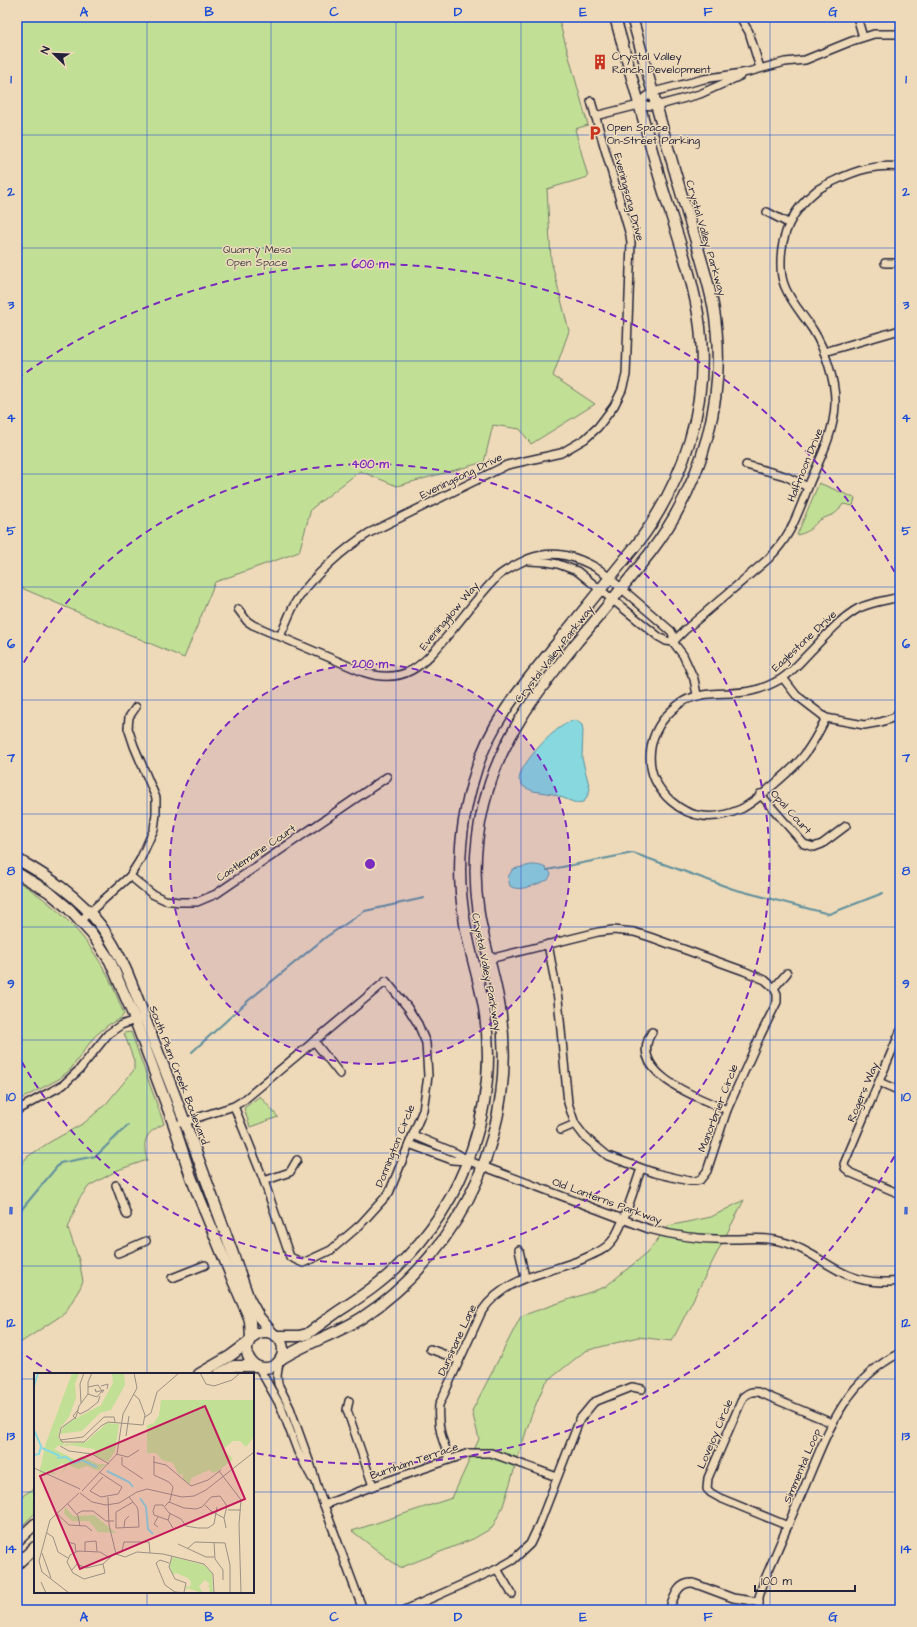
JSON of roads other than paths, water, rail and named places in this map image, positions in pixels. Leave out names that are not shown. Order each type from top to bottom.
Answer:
[{"type":"main road","name":"Crystal Valley Parkway","points":[[275,1335],[299,1336],[307,1334],[370,1290],[396,1269],[422,1242],[433,1228],[452,1197],[469,1161],[484,1102],[487,1081],[488,1042],[484,1007],[466,932],[461,896],[461,847],[467,808],[475,773],[480,757],[498,723],[518,691],[610,578],[655,518],[678,476],[694,426],[701,375],[700,327],[694,293],[615,17]]},
{"type":"main road","name":"Crystal Valley Parkway","points":[[280,1360],[297,1349],[329,1336],[352,1323],[373,1310],[397,1290],[420,1267],[446,1237],[466,1204],[484,1167],[497,1118],[503,1082],[504,1062],[502,1024],[499,1004],[479,914],[476,877],[478,833],[490,783],[503,748],[520,716],[543,684],[622,588],[669,527],[693,482],[710,430],[717,376],[716,325],[709,289],[632,17]]},
{"type":"main road","name":"South Plum Creek Boulevard","points":[[17,859],[56,882],[89,912],[101,926],[120,955],[128,970],[144,1016],[186,1122],[202,1172],[249,1299],[259,1317],[275,1335]]},
{"type":"main road","name":"South Plum Creek Boulevard","points":[[17,873],[52,894],[81,920],[110,961],[117,975],[174,1125],[191,1177],[250,1320],[250,1340]]},
{"type":"main road","points":[[201,1373],[230,1356],[261,1332],[275,1335],[283,1345],[284,1352],[280,1360],[270,1368],[234,1366],[221,1373]]},
{"type":"main road","points":[[250,1340],[247,1349],[248,1355],[250,1361],[257,1367]]},
{"type":"main road","points":[[17,1541],[34,1525]]},
{"type":"main road","points":[[17,1564],[34,1548]]},
{"type":"street","points":[[740,17],[749,32],[760,68]]},
{"type":"street","points":[[857,17],[863,37]]},
{"type":"street","points":[[596,116],[639,105],[656,106],[700,94],[748,72],[813,57],[863,37],[883,33],[900,34]]},
{"type":"street","points":[[639,105],[653,92],[704,79],[748,72]]},
{"type":"street","name":"Eveningsong Drive","points":[[280,636],[302,592],[314,579],[355,542],[369,533],[507,465],[552,455],[570,449],[595,430],[614,406],[624,382],[627,366],[631,243],[591,100]]},
{"type":"street","name":"Halfmoon Drive","points":[[673,642],[768,559],[780,545],[790,529],[828,439],[835,404],[834,383],[824,352],[814,332],[784,286],[781,253],[788,223],[805,199],[821,187],[854,171],[872,167],[900,167]]},
{"type":"street","points":[[767,212],[788,223]]},
{"type":"street","points":[[884,263],[900,263]]},
{"type":"street","points":[[824,352],[900,330]]},
{"type":"street","points":[[746,465],[785,476],[808,487]]},
{"type":"street","name":"Eveningglow Way","points":[[238,609],[247,621],[371,674],[388,676],[403,674],[416,668],[429,658],[498,576],[522,562],[542,555],[566,555],[587,562],[610,578],[664,624],[673,635],[673,642],[689,666],[694,679],[697,695]]},
{"type":"street","points":[[522,562],[547,562],[569,567],[613,599],[659,637],[666,641],[673,642]]},
{"type":"street","name":"Eaglestone Drive","points":[[826,718],[815,739],[796,765],[742,808],[716,816],[703,816],[690,813],[676,806],[658,786],[652,774],[650,759],[651,743],[657,728],[666,715],[679,703],[697,695],[751,691],[766,687],[783,678],[842,619],[860,608],[877,602],[900,597]]},
{"type":"street","points":[[783,678],[796,695],[826,718],[864,725],[881,722],[895,717],[900,710]]},
{"type":"street","points":[[81,920],[130,876],[140,860],[154,829],[156,798],[128,728],[129,717],[136,707]]},
{"type":"street","name":"Castlemaine Court","points":[[130,876],[152,894],[165,900],[197,902],[216,894],[388,777]]},
{"type":"street","name":"Opal Court","points":[[760,794],[804,844],[814,847],[822,844],[846,826]]},
{"type":"street","points":[[489,959],[598,932],[613,930],[634,932],[744,971],[765,980],[774,988],[787,973]]},
{"type":"street","name":"Manorbrier Circle","points":[[548,944],[558,999],[568,1103],[575,1124],[584,1137],[608,1156],[642,1169],[689,1181],[700,1180],[707,1171],[727,1110],[760,1034],[777,1002],[777,994],[774,988]]},
{"type":"street","name":"Donnington Circle","points":[[174,1125],[234,1106],[244,1100],[386,981],[408,1008],[418,1024],[426,1044],[428,1076],[423,1110],[389,1194],[360,1225],[331,1250],[303,1263],[290,1257],[264,1181],[234,1106]]},
{"type":"street","points":[[17,1110],[63,1085],[79,1070],[108,1034],[121,1025],[144,1016]]},
{"type":"street","points":[[652,1032],[646,1044],[646,1051],[655,1070],[664,1079],[683,1091],[727,1110]]},
{"type":"street","name":"Rogers Way","points":[[900,1032],[844,1166],[848,1171],[900,1194]]},
{"type":"street","points":[[314,1041],[340,1074]]},
{"type":"street","points":[[879,1082],[900,1091]]},
{"type":"street","points":[[562,1130],[575,1124]]},
{"type":"street","name":"Old Lanterns Parkway","points":[[413,1135],[456,1153],[469,1161],[484,1167],[622,1220],[668,1234],[695,1238],[732,1239],[763,1237],[778,1240],[799,1248],[847,1276],[874,1282],[896,1282],[900,1280]]},
{"type":"street","name":"Old Lanterns Parkway","points":[[409,1144],[452,1160],[469,1161]]},
{"type":"street","points":[[264,1181],[290,1172],[297,1160]]},
{"type":"street","name":"Dunsinane Lane","points":[[450,1459],[441,1439],[438,1420],[439,1405],[482,1311],[489,1300],[525,1277],[569,1264],[600,1252],[612,1242],[642,1169]]},
{"type":"street","points":[[116,1185],[127,1215]]},
{"type":"street","points":[[118,1252],[146,1241]]},
{"type":"street","points":[[519,1250],[525,1277]]},
{"type":"street","points":[[172,1278],[205,1265]]},
{"type":"street","points":[[430,1349],[459,1360]]},
{"type":"street","name":"Simmental Loop","points":[[759,1610],[759,1602],[764,1581],[832,1423],[847,1398],[859,1384],[886,1360],[900,1353]]},
{"type":"street","points":[[280,1360],[277,1376],[278,1384],[290,1408],[363,1610]]},
{"type":"street","points":[[257,1367],[281,1407],[298,1452],[318,1489]]},
{"type":"street","points":[[405,1610],[497,1570],[513,1560],[530,1544],[539,1525],[580,1419],[594,1402],[632,1386],[642,1389]]},
{"type":"street","name":"Lovejoy Circle","points":[[788,1526],[711,1493],[707,1489],[708,1478],[743,1397],[747,1393],[752,1391],[758,1392],[832,1423]]},
{"type":"street","points":[[349,1401],[347,1410],[373,1486]]},
{"type":"street","name":"Burnham Terrace","points":[[324,1505],[373,1486],[469,1453],[491,1453],[557,1477]]},
{"type":"street","points":[[497,1570],[512,1594]]},
{"type":"street","points":[[668,1610],[678,1590],[682,1585],[688,1583],[693,1583],[733,1598],[759,1602]]},
{"type":"water","points":[[576,720],[582,725],[583,730],[582,758],[590,789],[586,799],[583,802],[576,803],[553,794],[533,791],[524,787],[519,780],[521,773],[533,754],[550,735],[569,722]]},
{"type":"water","points":[[531,865],[540,866],[547,869],[551,874],[548,880],[524,888],[514,888],[510,886],[508,877],[513,869]]},
{"type":"waterway","points":[[547,870],[633,853],[733,889],[829,914],[883,893]]},
{"type":"waterway","points":[[192,1052],[249,1000],[326,937],[365,911],[424,898]]},
{"type":"waterway","points":[[17,1215],[60,1163],[96,1156],[128,1125]]},
{"type":"place","name":"Crystal Valley Ranch Development","points":[[600,62]]},
{"type":"place","name":"Open Space On-Street Parking","points":[[595,133]]},
{"type":"park label","name":"Quarry Mesa Open Space","points":[[257,255]]}]
